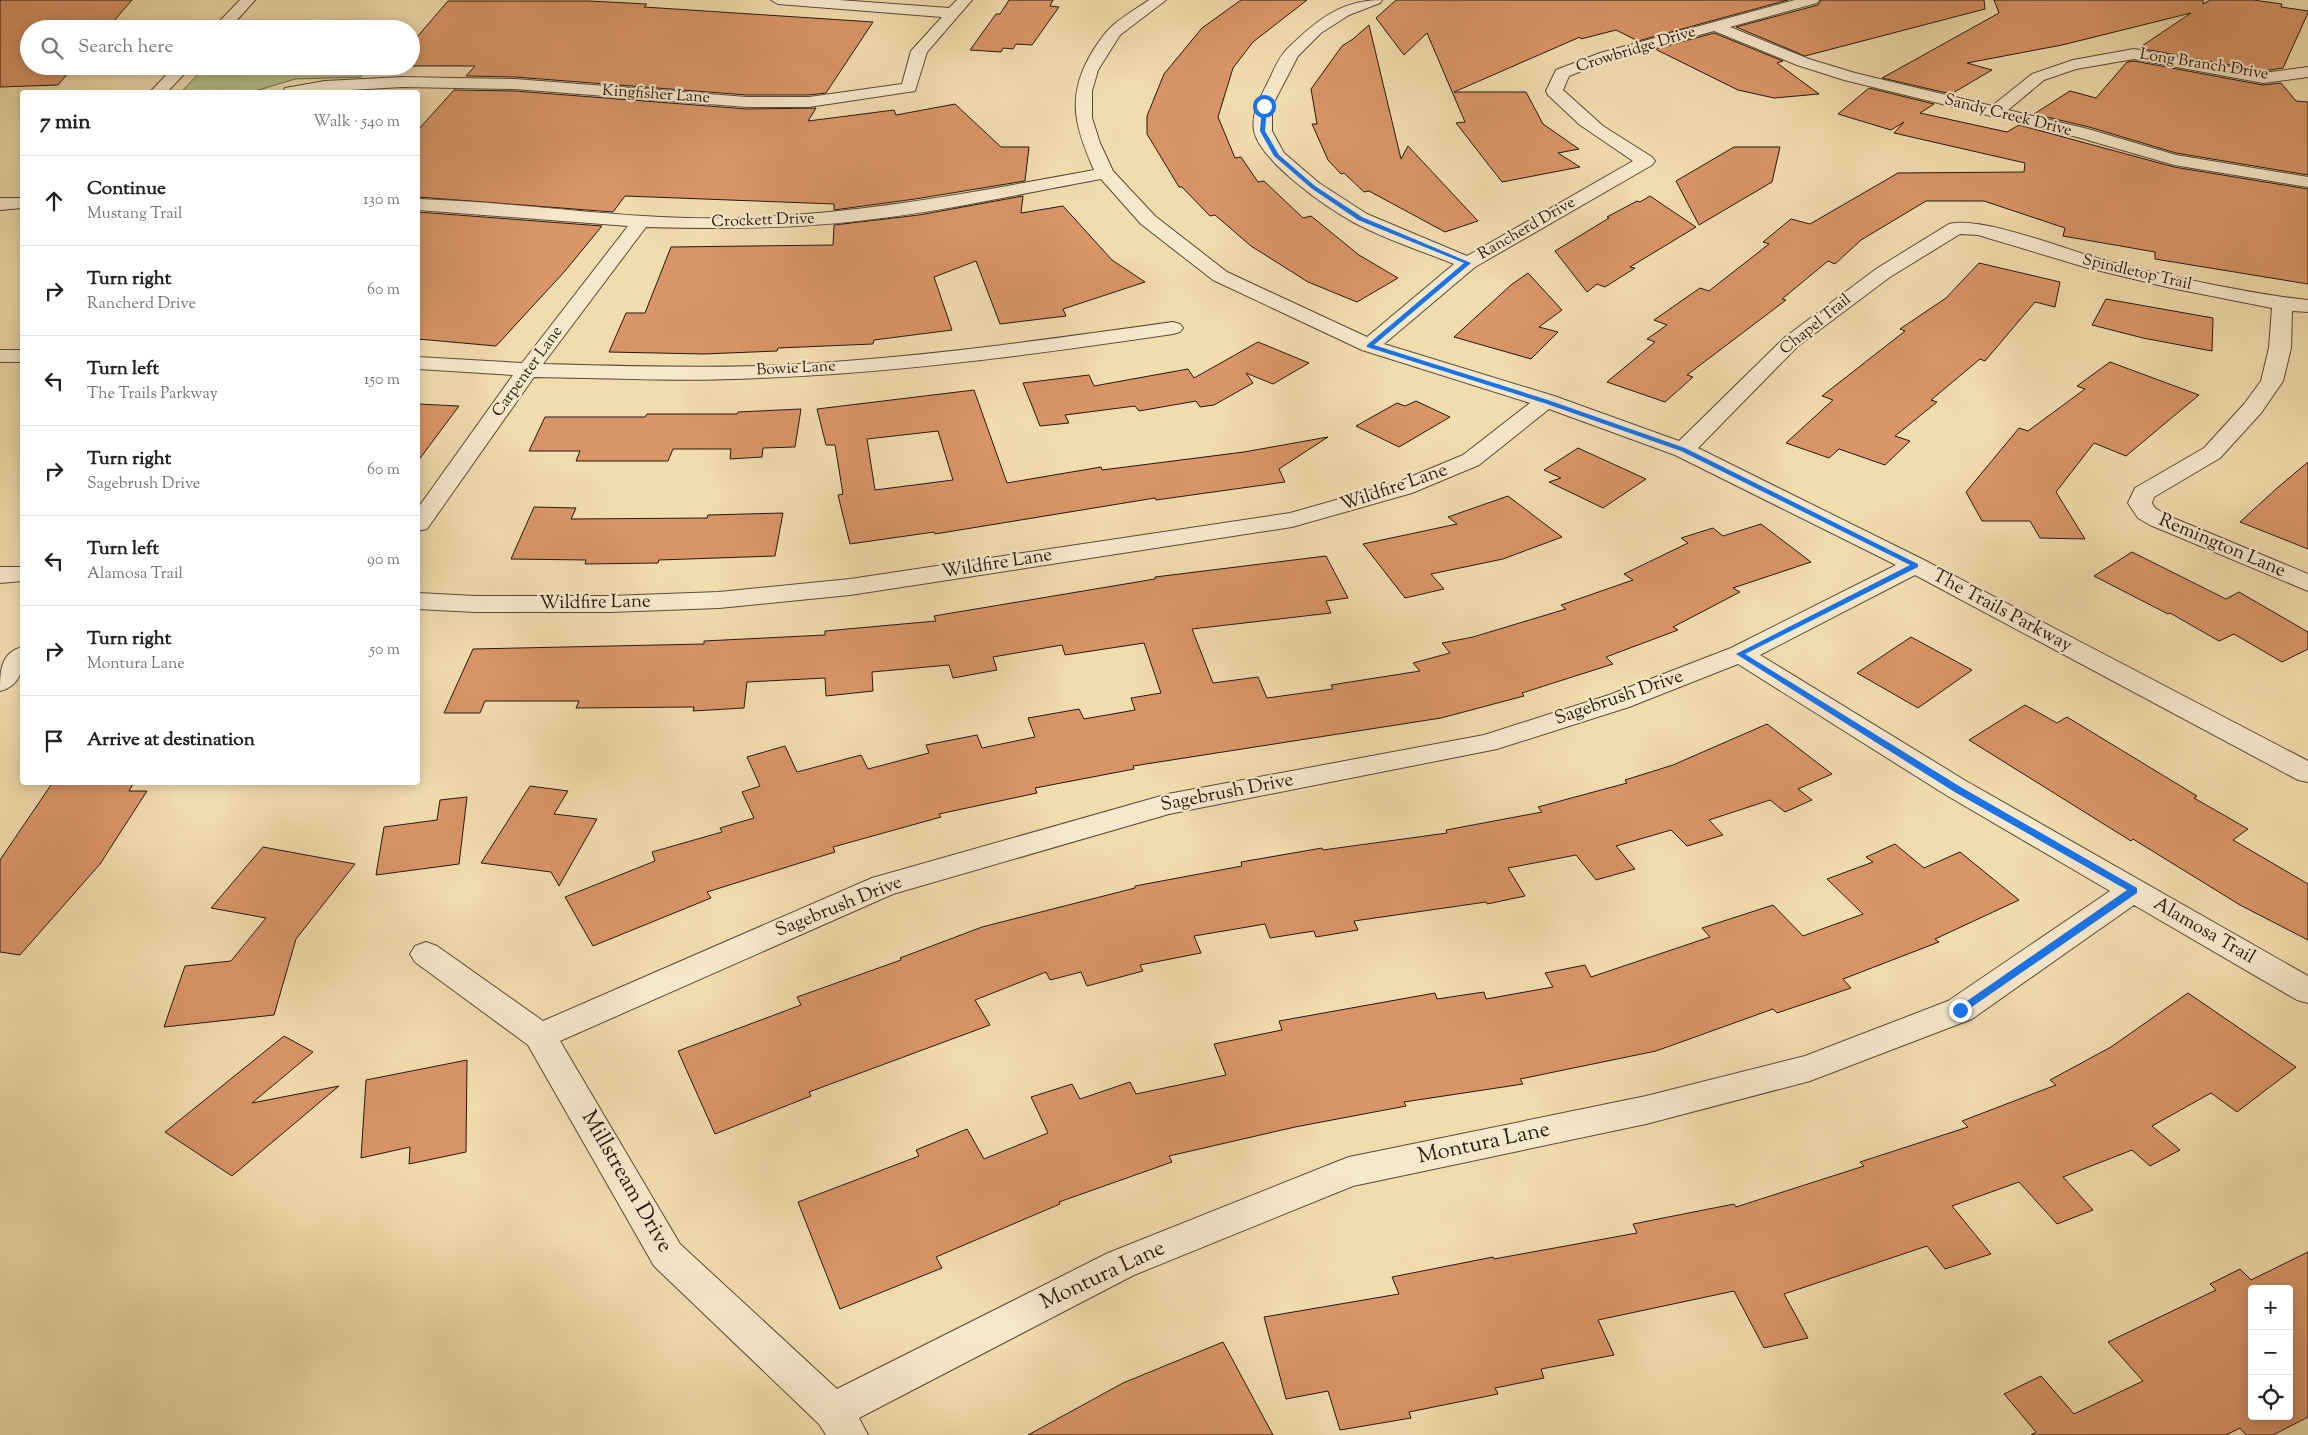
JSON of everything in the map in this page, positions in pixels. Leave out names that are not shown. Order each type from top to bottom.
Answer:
[{"type":"street","points":[[229,20],[248,0]]},
{"type":"street","points":[[778,0],[953,13],[965,0]]},
{"type":"street","name":"The Trails Parkway","points":[[1159,0],[1115,32],[1090,70],[1084,91],[1084,118],[1091,143],[1105,174],[1148,220],[1220,276],[1370,346],[1546,401],[1683,450],[1915,565],[2308,773]]},
{"type":"street","points":[[1375,0],[1338,16],[1316,30],[1291,54],[1264,106],[1263,131],[1277,156],[1313,187],[1360,218],[1468,263]]},
{"type":"street","name":"Crowbridge Drive","points":[[1646,161],[1609,139],[1572,111],[1554,91],[1562,73],[1606,56],[1812,0]]},
{"type":"street","name":"Kingfisher Lane","points":[[302,90],[325,86],[398,87],[514,84],[747,102],[809,102],[909,88],[919,52],[953,13]]},
{"type":"street","name":"Sandy Creek Drive","points":[[1714,26],[1803,62],[1850,77],[2082,134],[2174,160],[2308,182]]},
{"type":"street","name":"Long Branch Drive","points":[[1995,112],[2038,77],[2073,65],[2134,54],[2263,78],[2308,72]]},
{"type":"street","points":[[160,90],[175,75]]},
{"type":"street","name":"Rancherd Drive","points":[[1370,346],[1468,263],[1646,161]]},
{"type":"street","name":"Crockett Drive","points":[[420,204],[641,221],[734,224],[857,216],[922,207],[1105,174]]},
{"type":"street","points":[[0,204],[20,204]]},
{"type":"street","name":"Carpenter Lane","points":[[420,521],[528,370],[641,221]]},
{"type":"street","name":"Chapel Trail","points":[[1683,450],[1791,342],[1891,268],[1945,233],[1956,228],[1968,228]]},
{"type":"street","name":"Spindletop Trail","points":[[1968,228],[1979,229],[2105,266],[2171,282],[2282,304],[2308,306]]},
{"type":"street","name":"Remington Lane","points":[[2282,304],[2280,348],[2272,382],[2253,408],[2212,453],[2143,493],[2140,503],[2146,513],[2158,520],[2308,583]]},
{"type":"street","name":"Bowie Lane","points":[[420,363],[528,370],[688,374],[861,366],[1039,347],[1173,328]]},
{"type":"street","points":[[0,356],[20,356]]},
{"type":"street","name":"Wildfire Lane","points":[[420,601],[523,604],[719,600],[850,587],[1292,520],[1404,488],[1471,460],[1546,401]]},
{"type":"street","name":"Sagebrush Drive","points":[[540,1036],[883,886],[1168,804],[1487,743],[1619,701],[1740,654],[1915,565]]},
{"type":"street","points":[[0,575],[20,574]]},
{"type":"street","name":"Alamosa Trail","points":[[1740,654],[1956,788],[2308,991]]},
{"type":"street","points":[[0,684],[20,658]]},
{"type":"street","name":"Montura Lane","points":[[841,1423],[1121,1264],[1349,1172],[1646,1110],[1810,1068],[1960,1010],[2134,890]]},
{"type":"street","name":"Millstream Drive","points":[[426,954],[540,1036],[667,1256],[841,1423]]},
{"type":"green space","points":[[197,75],[362,75],[361,77],[295,79],[259,90],[183,90]]},
{"type":"building","points":[[0,0],[132,0],[115,20],[20,20],[20,75],[66,75],[58,85],[0,87]]},
{"type":"building","points":[[1009,0],[1053,0],[1050,6],[1059,7],[1032,45],[1016,44],[1013,49],[1003,48],[1001,52],[970,50],[996,14],[1000,14]]},
{"type":"building","points":[[1241,0],[1307,0],[1253,42],[1233,68],[1218,117],[1235,158],[1241,157],[1258,182],[1264,181],[1303,218],[1311,216],[1359,255],[1398,278],[1357,302],[1308,282],[1251,246],[1215,215],[1210,216],[1182,187],[1179,187],[1147,134],[1147,116],[1164,74],[1202,28]]},
{"type":"building","points":[[1396,0],[1788,0],[1638,41],[1616,30],[1581,39],[1580,37],[1454,92],[1526,92],[1543,124],[1579,149],[1558,153],[1580,167],[1502,182],[1456,123],[1465,122],[1427,33],[1404,55],[1376,18]]},
{"type":"building","points":[[1821,0],[1984,0],[1985,9],[1805,56],[1736,27],[1818,5]]},
{"type":"building","points":[[1994,0],[2203,0],[2203,4],[2210,0],[2253,0],[2282,4],[2281,7],[2308,11],[2308,13],[2283,68],[2263,71],[2139,48],[2191,13],[2062,45],[1967,63],[1992,70],[1951,94],[1882,78],[1999,13]]},
{"type":"building","points":[[448,1],[588,1],[647,4],[644,7],[873,22],[826,93],[809,95],[747,95],[515,77],[466,76],[475,66],[420,66],[420,34]]},
{"type":"building","points":[[1369,25],[1401,159],[1408,146],[1478,221],[1445,232],[1369,191],[1364,192],[1344,173],[1341,174],[1328,160],[1312,124],[1317,124],[1311,89],[1342,46]]},
{"type":"building","points":[[1714,33],[1783,61],[1777,63],[1819,94],[1774,98],[1738,90],[1655,49]]},
{"type":"building","points":[[2134,61],[2263,85],[2281,83],[2296,101],[2308,102],[2308,175],[2176,153],[2089,127],[2034,114],[2070,91],[2096,98],[2127,62]]},
{"type":"building","points":[[1869,88],[1934,104],[1920,113],[2007,132],[2019,125],[2174,167],[2308,189],[2308,284],[2155,259],[2155,252],[2063,236],[2065,228],[1984,201],[1926,201],[1861,240],[1835,264],[1828,261],[1782,299],[1786,300],[1687,375],[1693,377],[1665,402],[1607,382],[1655,342],[1647,339],[1667,325],[1654,320],[1700,288],[1709,291],[1769,244],[1763,242],[1791,219],[1810,224],[1898,173],[2024,172],[2025,163],[1894,133],[1904,122],[1891,130],[1838,114]]},
{"type":"building","points":[[454,90],[515,91],[747,109],[816,108],[808,121],[894,110],[896,115],[955,104],[1001,147],[1029,147],[1025,181],[915,199],[834,210],[834,204],[625,196],[613,212],[420,197],[420,128]]},
{"type":"building","points":[[1734,147],[1780,147],[1772,182],[1699,225],[1676,181]]},
{"type":"building","points":[[1023,196],[1021,213],[1063,206],[1112,260],[1145,282],[1063,309],[1066,316],[1000,324],[976,261],[934,277],[952,330],[874,340],[873,344],[778,348],[777,351],[704,354],[609,352],[626,313],[645,313],[671,247],[833,245],[834,225],[919,215]]},
{"type":"building","points":[[1650,196],[1696,227],[1630,267],[1635,268],[1605,287],[1597,284],[1587,292],[1555,251],[1609,218],[1607,217]]},
{"type":"building","points":[[420,212],[602,226],[565,271],[496,346],[420,339]]},
{"type":"building","points":[[1979,263],[2060,282],[2055,307],[2035,302],[1985,361],[1980,359],[1931,400],[1937,402],[1895,436],[1910,441],[1885,465],[1839,449],[1829,458],[1786,443],[1833,400],[1822,396],[1905,331],[1900,329],[1946,298]]},
{"type":"building","points":[[1528,273],[1562,310],[1539,327],[1558,332],[1531,359],[1454,337],[1511,285]]},
{"type":"building","points":[[2106,299],[2213,318],[2212,351],[2143,338],[2092,325]]},
{"type":"building","points":[[1258,342],[1309,363],[1273,384],[1246,373],[1253,383],[1214,405],[1200,407],[1196,401],[1139,411],[1135,406],[1065,415],[1069,423],[1040,426],[1023,383],[1089,375],[1094,386],[1188,369],[1194,378]]},
{"type":"building","points":[[2110,362],[2199,395],[2126,456],[2094,443],[2056,492],[2085,539],[2040,538],[2030,521],[1982,521],[1966,492],[2019,428],[2028,431],[2085,389],[2077,386]]},
{"type":"building","points":[[974,390],[1007,483],[1101,467],[1102,470],[1244,452],[1328,437],[1279,469],[1285,482],[1156,500],[1155,498],[935,534],[934,532],[850,544],[838,495],[843,494],[835,445],[826,445],[817,409]],"holes":[[[938,431],[953,480],[875,490],[867,439]]]},
{"type":"building","points":[[1416,401],[1450,417],[1399,447],[1356,426],[1397,403],[1405,406]]},
{"type":"building","points":[[420,404],[459,406],[420,458]]},
{"type":"building","points":[[801,409],[795,447],[763,448],[762,457],[730,459],[731,449],[673,449],[668,461],[576,461],[580,451],[529,451],[545,417],[645,417],[647,414],[737,414],[738,412]]},
{"type":"building","points":[[1578,448],[1646,479],[1603,508],[1549,482],[1561,478],[1544,470]]},
{"type":"building","points":[[2308,462],[2308,549],[2240,522],[2276,489]]},
{"type":"building","points":[[1508,496],[1562,537],[1503,559],[1431,574],[1444,589],[1405,598],[1363,544],[1457,524],[1448,517]]},
{"type":"building","points":[[534,507],[576,508],[571,519],[707,518],[708,515],[783,513],[775,556],[659,560],[658,563],[585,564],[586,560],[511,559]]},
{"type":"building","points":[[1761,524],[1811,562],[1733,588],[1740,592],[1673,627],[1678,630],[1606,657],[1613,664],[1522,693],[1524,696],[1441,718],[1133,766],[1134,769],[1035,788],[1037,793],[939,814],[941,817],[833,847],[835,852],[707,892],[711,898],[593,946],[565,897],[655,861],[652,852],[722,832],[720,828],[754,818],[742,792],[760,786],[747,757],[785,746],[797,772],[861,755],[868,769],[929,753],[926,745],[977,735],[982,748],[1035,737],[1028,718],[1079,709],[1084,719],[1135,710],[1131,698],[1161,693],[1144,643],[1065,655],[1062,645],[993,657],[997,670],[953,678],[949,665],[872,672],[873,691],[826,696],[825,678],[747,682],[744,708],[693,711],[694,707],[576,708],[579,701],[485,701],[480,713],[444,713],[473,649],[704,644],[704,641],[825,635],[825,631],[936,621],[934,616],[1155,579],[1155,577],[1326,556],[1348,598],[1326,601],[1331,613],[1192,629],[1213,683],[1258,677],[1267,698],[1333,689],[1331,685],[1420,671],[1413,663],[1450,653],[1442,643],[1473,637],[1566,609],[1561,605],[1633,580],[1624,574],[1688,543],[1681,538],[1713,528],[1723,536]]},
{"type":"building","points":[[2132,552],[2226,599],[2239,592],[2308,632],[2308,649],[2282,662],[2234,634],[2219,641],[2170,613],[2168,614],[2094,576]]},
{"type":"building","points":[[1911,637],[1972,670],[1918,708],[1857,673]]},
{"type":"building","points":[[2025,705],[2057,723],[2067,717],[2197,796],[2194,798],[2248,829],[2233,840],[2308,884],[2308,940],[2240,905],[2133,839],[2131,841],[1969,740]]},
{"type":"building","points":[[1767,724],[1832,774],[1798,789],[1812,800],[1785,812],[1770,800],[1709,820],[1723,835],[1687,846],[1671,830],[1616,846],[1635,869],[1596,880],[1576,855],[1508,868],[1525,896],[1487,904],[1486,902],[1354,921],[1358,930],[1316,937],[1314,931],[1270,938],[1265,924],[1194,936],[1201,953],[1140,965],[1143,971],[1087,986],[1081,972],[1050,980],[1046,972],[975,1000],[990,1025],[809,1092],[811,1096],[715,1134],[678,1051],[801,1005],[797,997],[901,960],[900,958],[982,927],[1135,888],[1135,886],[1242,866],[1241,862],[1322,848],[1323,850],[1447,833],[1446,830],[1542,812],[1538,807],[1627,783],[1625,780],[1673,765]]},
{"type":"building","points":[[51,785],[132,785],[129,791],[147,791],[100,864],[20,955],[0,952],[0,860]]},
{"type":"building","points":[[530,786],[568,791],[554,814],[597,819],[559,886],[551,872],[481,863]]},
{"type":"building","points":[[467,797],[459,864],[376,875],[384,827],[437,820],[440,800]]},
{"type":"building","points":[[1895,844],[1924,868],[1960,852],[2019,900],[1935,939],[1939,942],[1843,979],[1851,988],[1777,1013],[1773,1009],[1656,1051],[1520,1079],[1523,1084],[1404,1102],[1406,1106],[1295,1127],[1169,1156],[1172,1162],[1059,1202],[1060,1204],[936,1257],[942,1268],[840,1309],[798,1202],[919,1156],[916,1150],[967,1129],[984,1159],[1048,1133],[1031,1097],[1072,1084],[1080,1099],[1130,1082],[1136,1094],[1226,1075],[1214,1044],[1282,1030],[1279,1021],[1435,993],[1437,999],[1484,992],[1486,999],[1553,987],[1545,973],[1585,965],[1591,977],[1710,937],[1702,928],[1773,905],[1803,936],[1863,914],[1827,879],[1873,862],[1866,857]]},
{"type":"building","points":[[263,847],[355,864],[296,939],[274,1015],[164,1027],[185,966],[231,961],[266,918],[211,908]]},
{"type":"building","points":[[2188,993],[2296,1067],[2237,1112],[2211,1093],[2152,1126],[2180,1150],[2150,1166],[2132,1150],[2063,1177],[2093,1210],[2057,1224],[2019,1182],[1952,1206],[1991,1254],[1945,1269],[1927,1246],[1784,1294],[1808,1338],[1764,1348],[1734,1291],[1598,1320],[1614,1355],[1541,1369],[1544,1378],[1495,1388],[1498,1394],[1409,1412],[1411,1418],[1340,1430],[1328,1391],[1286,1399],[1264,1317],[1399,1294],[1392,1277],[1493,1257],[1494,1259],[1637,1233],[1633,1224],[1734,1204],[1736,1207],[1864,1166],[1860,1162],[1968,1127],[1962,1121],[2056,1085],[2050,1080],[2111,1047]]},
{"type":"building","points":[[284,1036],[313,1052],[252,1103],[339,1086],[232,1176],[165,1132]]},
{"type":"building","points":[[467,1060],[466,1152],[409,1164],[410,1147],[361,1158],[366,1080]]},
{"type":"building","points":[[2308,1252],[2308,1417],[2273,1435],[2246,1435],[2240,1428],[2226,1435],[2031,1435],[2036,1432],[2004,1394],[2041,1376],[2074,1414],[2143,1381],[2108,1342],[2216,1290],[2210,1284],[2240,1269],[2251,1280]]},
{"type":"building","points":[[1223,1342],[1273,1435],[1028,1435],[1123,1383]]},
{"type":"route","points":[[1264,106],[1263,131],[1277,156],[1313,187],[1360,218],[1468,263],[1370,346],[1546,401],[1683,450],[1915,565],[1740,654],[1956,788],[2134,890],[1960,1010]]}]
